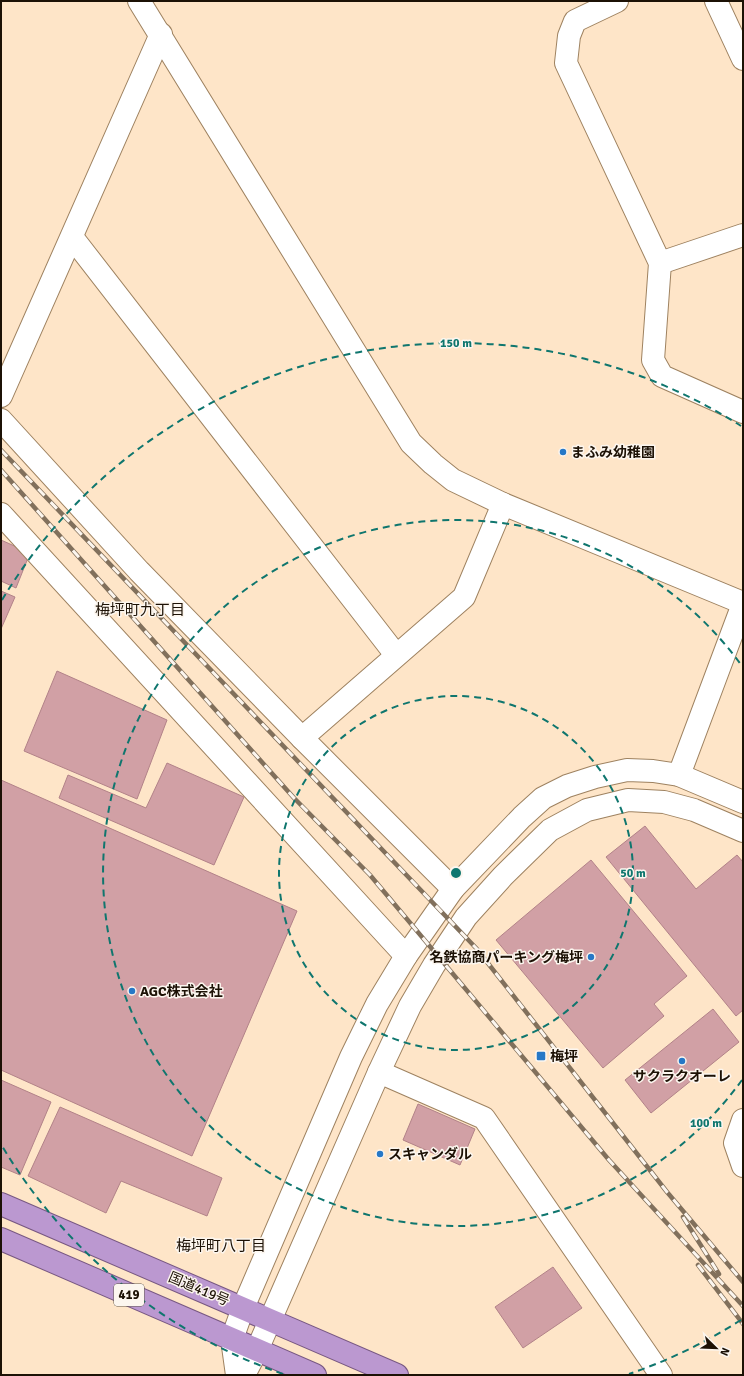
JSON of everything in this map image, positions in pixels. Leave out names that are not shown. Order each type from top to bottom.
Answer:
[{"type":"highway","name":"国道419号","points":[[1,1204],[397,1375]]},
{"type":"highway","name":"419","points":[[1,1239],[315,1375]]},
{"type":"street","points":[[139,1],[161,34],[344,336],[411,443],[433,464],[453,480],[503,504],[743,603],[679,775]]},
{"type":"street","points":[[617,1],[575,21],[570,36],[566,63],[660,263],[653,360],[662,376],[743,412]]},
{"type":"street","points":[[716,1],[743,59]]},
{"type":"street","points":[[1,396],[161,34]]},
{"type":"street","points":[[660,263],[743,235]]},
{"type":"street","points":[[72,237],[396,655]]},
{"type":"street","points":[[1,420],[139,571],[302,738],[454,889]]},
{"type":"street","points":[[302,738],[464,597],[503,504]]},
{"type":"street","points":[[1,514],[406,956]]},
{"type":"street","points":[[237,1375],[232,1339],[243,1308],[351,1057],[377,1004],[406,956],[454,889],[522,817],[543,798],[567,786],[595,777],[627,770],[653,771],[679,775],[743,802]]},
{"type":"street","points":[[244,1375],[257,1350],[379,1072],[410,1006],[466,917],[503,876],[550,830],[587,810],[628,800],[664,802],[694,810],[743,831]]},
{"type":"street","points":[[379,1072],[484,1118],[661,1375]]},
{"type":"street","points":[[743,1120],[735,1143],[743,1166]]},
{"type":"building","points":[[1,540],[30,553],[16,588],[1,581]]},
{"type":"building","points":[[1,591],[15,597],[1,629]]},
{"type":"building","points":[[57,671],[167,720],[137,799],[24,751]]},
{"type":"building","points":[[167,763],[244,797],[214,865],[59,798],[68,775],[146,808]]},
{"type":"building","name":"AGC株式会社","points":[[1,780],[297,911],[192,1156],[1,1070]]},
{"type":"building","points":[[645,826],[696,889],[737,855],[743,862],[743,1010],[736,1016],[606,857]]},
{"type":"building","name":"名鉄協商パーキング梅坪","points":[[591,860],[687,976],[654,1004],[664,1016],[603,1068],[496,940]]},
{"type":"building","name":"サクラクオーレ","points":[[713,1009],[739,1042],[651,1113],[625,1080]]},
{"type":"building","points":[[1,1080],[51,1102],[20,1175],[1,1167]]},
{"type":"building","points":[[418,1104],[475,1129],[460,1165],[403,1140]]},
{"type":"building","points":[[60,1107],[222,1178],[207,1216],[121,1181],[106,1213],[28,1176]]},
{"type":"building","points":[[553,1267],[582,1308],[523,1348],[495,1307]]},
{"type":"railway","points":[[1,450],[476,948],[667,1192],[743,1282]]},
{"type":"railway","points":[[1,470],[294,798],[370,875],[609,1160],[743,1306]]},
{"type":"railway","points":[[683,1217],[719,1274]]},
{"type":"railway","points":[[698,1265],[743,1324]]},
{"type":"place","name":"まふみ幼稚園","points":[[563,452]]},
{"type":"place","name":"名鉄協商パーキング梅坪","points":[[591,957]]},
{"type":"place","name":"AGC株式会社","points":[[132,991]]},
{"type":"place","name":"梅坪","points":[[541,1056]]},
{"type":"place","name":"サクラクオーレ","points":[[682,1061]]},
{"type":"place","name":"スキャンダル","points":[[380,1154]]},
{"type":"district","name":"梅坪町九丁目","points":[[140,610]]},
{"type":"district","name":"梅坪町八丁目","points":[[221,1246]]}]
